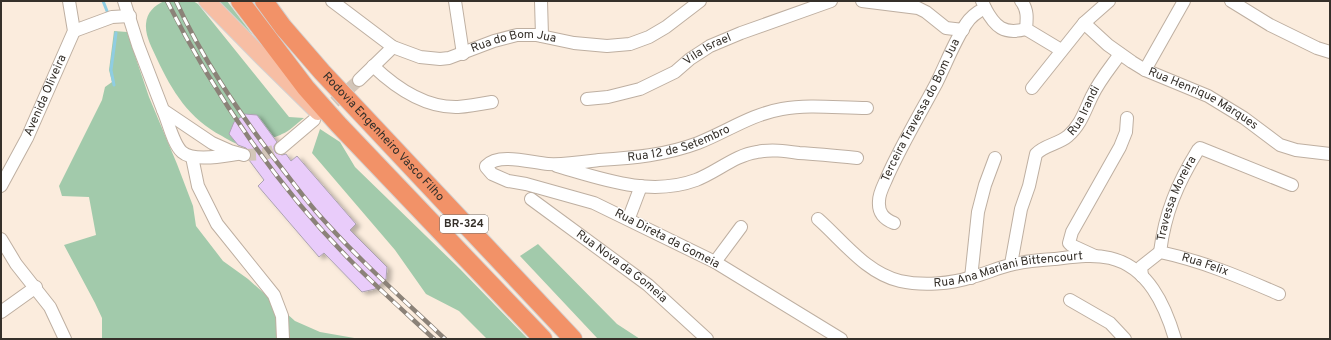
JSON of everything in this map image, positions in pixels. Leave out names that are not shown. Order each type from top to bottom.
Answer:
[{"type":"highway","name":"Rodovia Engenheiro Vasco Filho","points":[[240,1],[306,88],[373,161],[543,339]]},
{"type":"highway","name":"Rodovia Engenheiro Vasco Filho","points":[[264,1],[283,27],[322,72],[573,339]]},
{"type":"main road","points":[[208,1],[303,98],[373,161]]},
{"type":"street","points":[[69,1],[74,31],[112,17],[130,16]]},
{"type":"street","name":"Rua do Bom Jua","points":[[332,1],[393,47],[420,57],[430,58],[449,58],[505,37],[527,34],[574,44],[607,46],[630,44],[649,38],[700,1]]},
{"type":"street","points":[[454,1],[463,54]]},
{"type":"street","points":[[541,1],[542,36]]},
{"type":"street","name":"Vila Israel","points":[[587,99],[608,97],[640,89],[675,72],[690,59],[710,46],[741,33],[831,1]]},
{"type":"street","points":[[862,1],[918,8],[926,12],[946,28],[962,30]]},
{"type":"street","points":[[1021,1],[1026,11],[1026,29]]},
{"type":"street","points":[[1032,88],[1084,23],[1109,1]]},
{"type":"street","points":[[1145,70],[1184,1]]},
{"type":"street","points":[[1231,1],[1270,25],[1317,48],[1330,52]]},
{"type":"street","points":[[112,17],[127,2]]},
{"type":"street","points":[[127,2],[138,45],[175,141],[182,152],[192,157],[243,154],[230,151],[212,143],[164,110]]},
{"type":"street","points":[[983,5],[993,22],[1002,29],[1012,31],[1026,29],[1061,50]]},
{"type":"street","name":"Terceira Travessa do Bom Jua","points":[[894,223],[886,220],[881,214],[878,206],[881,193],[962,30],[971,17],[983,5]]},
{"type":"street","name":"Rua Henrique Marques","points":[[1084,23],[1108,45],[1145,70],[1208,96],[1244,118],[1280,145],[1296,150],[1330,154]]},
{"type":"street","name":"Avenida Oliveira","points":[[1,186],[27,138],[74,31]]},
{"type":"street","points":[[358,80],[393,47]]},
{"type":"street","name":"Rua Irandi","points":[[1011,264],[1021,209],[1029,186],[1036,154],[1043,148],[1067,137],[1072,132],[1082,118],[1100,81],[1120,54]]},
{"type":"street","points":[[373,66],[384,77],[402,89],[419,98],[439,105],[457,107],[492,102]]},
{"type":"street","name":"Rua 12 de Setembro","points":[[487,164],[495,160],[511,159],[548,164],[656,155],[697,144],[760,115],[782,109],[805,107],[867,108]]},
{"type":"street","points":[[1095,256],[1071,245],[1069,241],[1072,232],[1120,147],[1126,132],[1127,118]]},
{"type":"street","points":[[281,148],[314,120]]},
{"type":"street","name":"Travessa Moreira","points":[[1160,252],[1163,231],[1172,201],[1182,177],[1200,148],[1292,185]]},
{"type":"street","points":[[548,164],[614,182],[659,188],[680,185],[698,179],[755,152],[770,150],[857,158]]},
{"type":"street","points":[[192,157],[198,186],[217,224],[274,295],[282,316],[283,339]]},
{"type":"street","points":[[971,278],[978,212],[985,185],[995,158]]},
{"type":"street","name":"Rua Direta da Gomeia","points":[[487,164],[486,167],[492,174],[508,181],[526,184],[594,203],[714,262],[841,339]]},
{"type":"street","points":[[630,215],[641,186]]},
{"type":"street","name":"Rua Nova da Gomeia","points":[[531,199],[648,285],[706,339]]},
{"type":"street","name":"Rua Ana Mariani Bittencourt","points":[[818,219],[874,270],[900,281],[929,283],[948,282],[971,278],[1011,264],[1068,257],[1095,256],[1110,258],[1126,264],[1142,276],[1153,288],[1169,319],[1175,339]]},
{"type":"street","points":[[714,262],[741,227]]},
{"type":"street","points":[[1,239],[16,264],[36,287],[50,307],[65,339]]},
{"type":"street","points":[[1142,276],[1141,267],[1160,252]]},
{"type":"street","name":"Rua Felix","points":[[1160,252],[1179,256],[1219,269],[1279,294]]},
{"type":"street","points":[[1,312],[36,287]]},
{"type":"street","points":[[1070,300],[1110,323],[1125,339]]},
{"type":"green space","points":[[164,1],[193,1],[198,4],[289,117],[304,118],[285,133],[247,145],[241,145],[230,141],[200,121],[191,113],[175,93],[163,71],[148,37],[146,24],[149,13],[154,7]]},
{"type":"green space","points":[[217,1],[227,1],[252,34],[248,34]]},
{"type":"green space","points":[[114,31],[127,32],[149,97],[193,206],[196,226],[223,261],[248,279],[295,321],[320,332],[360,339],[102,339],[102,318],[64,245],[96,235],[89,197],[62,196],[59,186],[102,100],[105,87],[112,82],[109,70]]},
{"type":"green space","points":[[320,129],[340,142],[355,167],[460,269],[528,339],[487,339],[459,311],[426,294],[395,250],[312,153]]},
{"type":"green space","points":[[538,244],[617,324],[640,339],[598,339],[520,256]]},
{"type":"building","points":[[245,114],[257,115],[277,142],[274,146],[276,153],[282,155],[286,154],[291,161],[297,156],[356,224],[350,230],[387,267],[386,279],[375,289],[362,292],[324,253],[319,257],[258,186],[264,180],[249,160],[251,153],[246,148],[238,145],[229,134],[234,122]]},
{"type":"waterway","points":[[103,1],[107,11]]},
{"type":"waterway","points":[[114,85],[111,70],[116,33]]},
{"type":"tunnel","points":[[321,114],[359,80]]},
{"type":"tunnel","points":[[244,155],[265,154],[281,148]]},
{"type":"railway","points":[[167,1],[206,72],[227,106],[250,140],[300,205],[354,264],[434,339]]},
{"type":"railway","points":[[176,1],[197,43],[220,82],[259,139],[302,195],[350,248],[445,339]]}]
